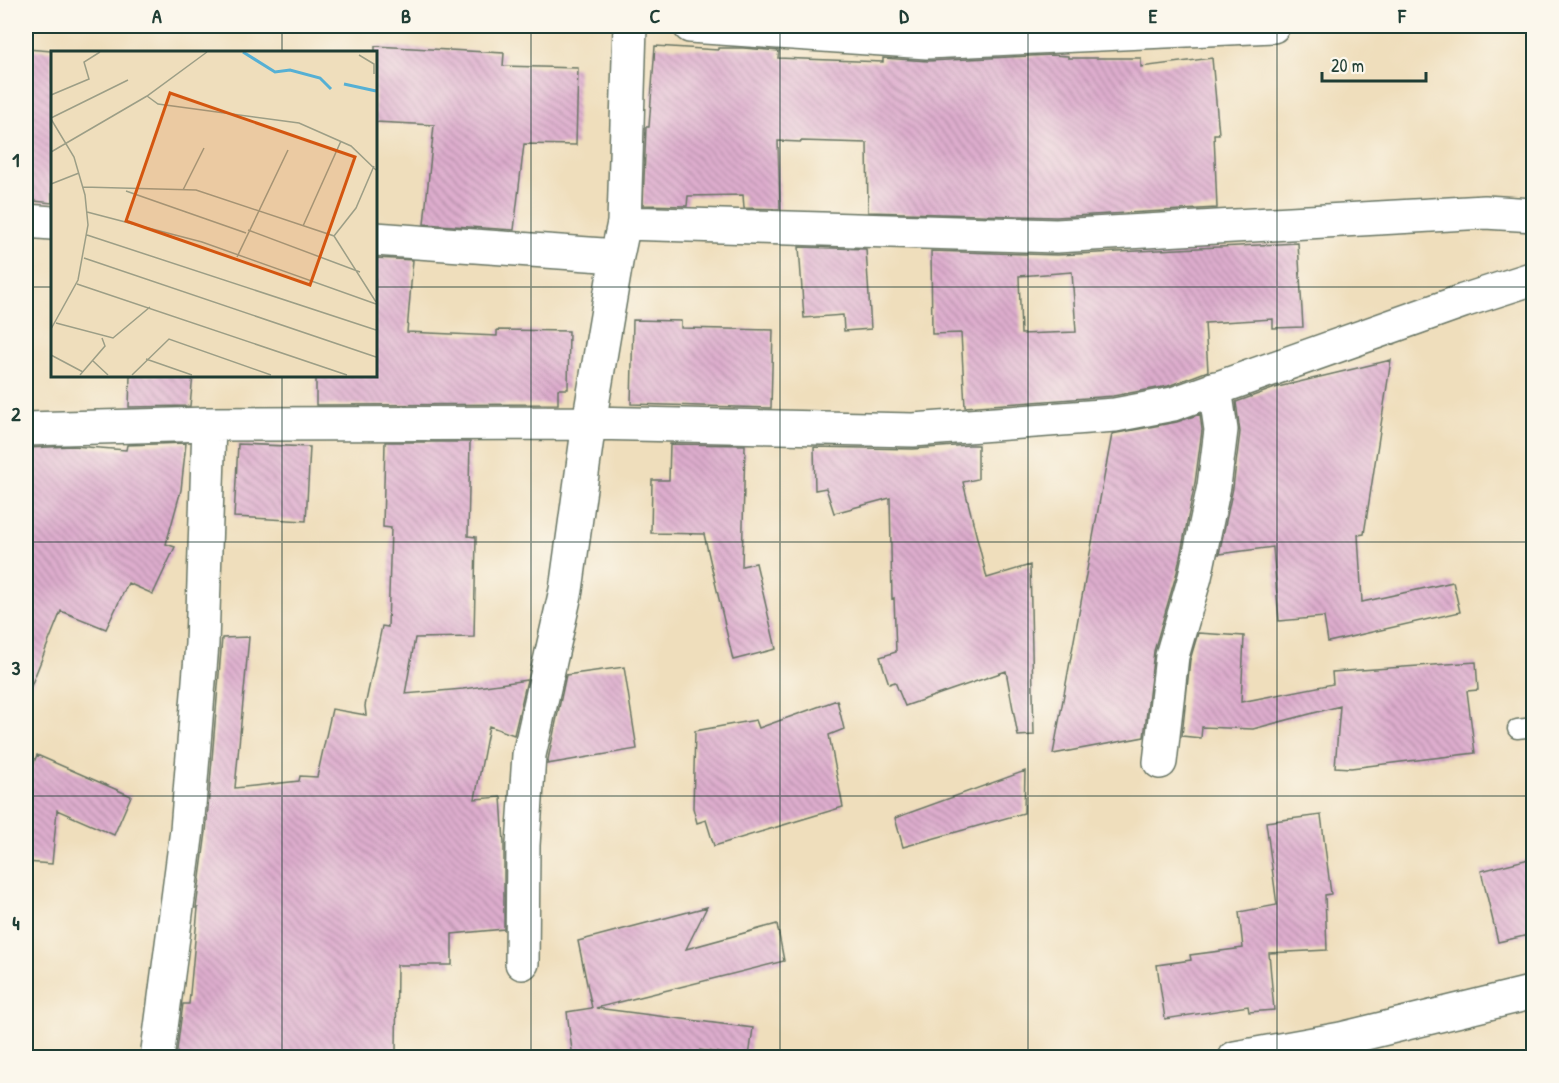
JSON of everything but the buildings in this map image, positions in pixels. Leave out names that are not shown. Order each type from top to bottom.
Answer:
[{"type":"street","points":[[522,963],[523,845],[528,755],[566,590],[589,423],[624,224],[630,26]]},
{"type":"street","points":[[690,26],[927,42],[1273,26]]},
{"type":"street","points":[[624,224],[1056,236],[1485,212],[1533,215]]},
{"type":"street","points":[[26,221],[51,223]]},
{"type":"street","points":[[376,239],[617,256]]},
{"type":"street","points":[[26,429],[209,424],[589,423],[913,430],[1115,415],[1173,404],[1462,301],[1533,279]]},
{"type":"street","points":[[1160,762],[1172,656],[1195,577],[1214,486],[1221,430],[1215,388]]},
{"type":"street","points":[[157,1058],[187,830],[202,644],[209,424]]},
{"type":"street","points":[[1235,1058],[1341,1039],[1533,992]]}]
